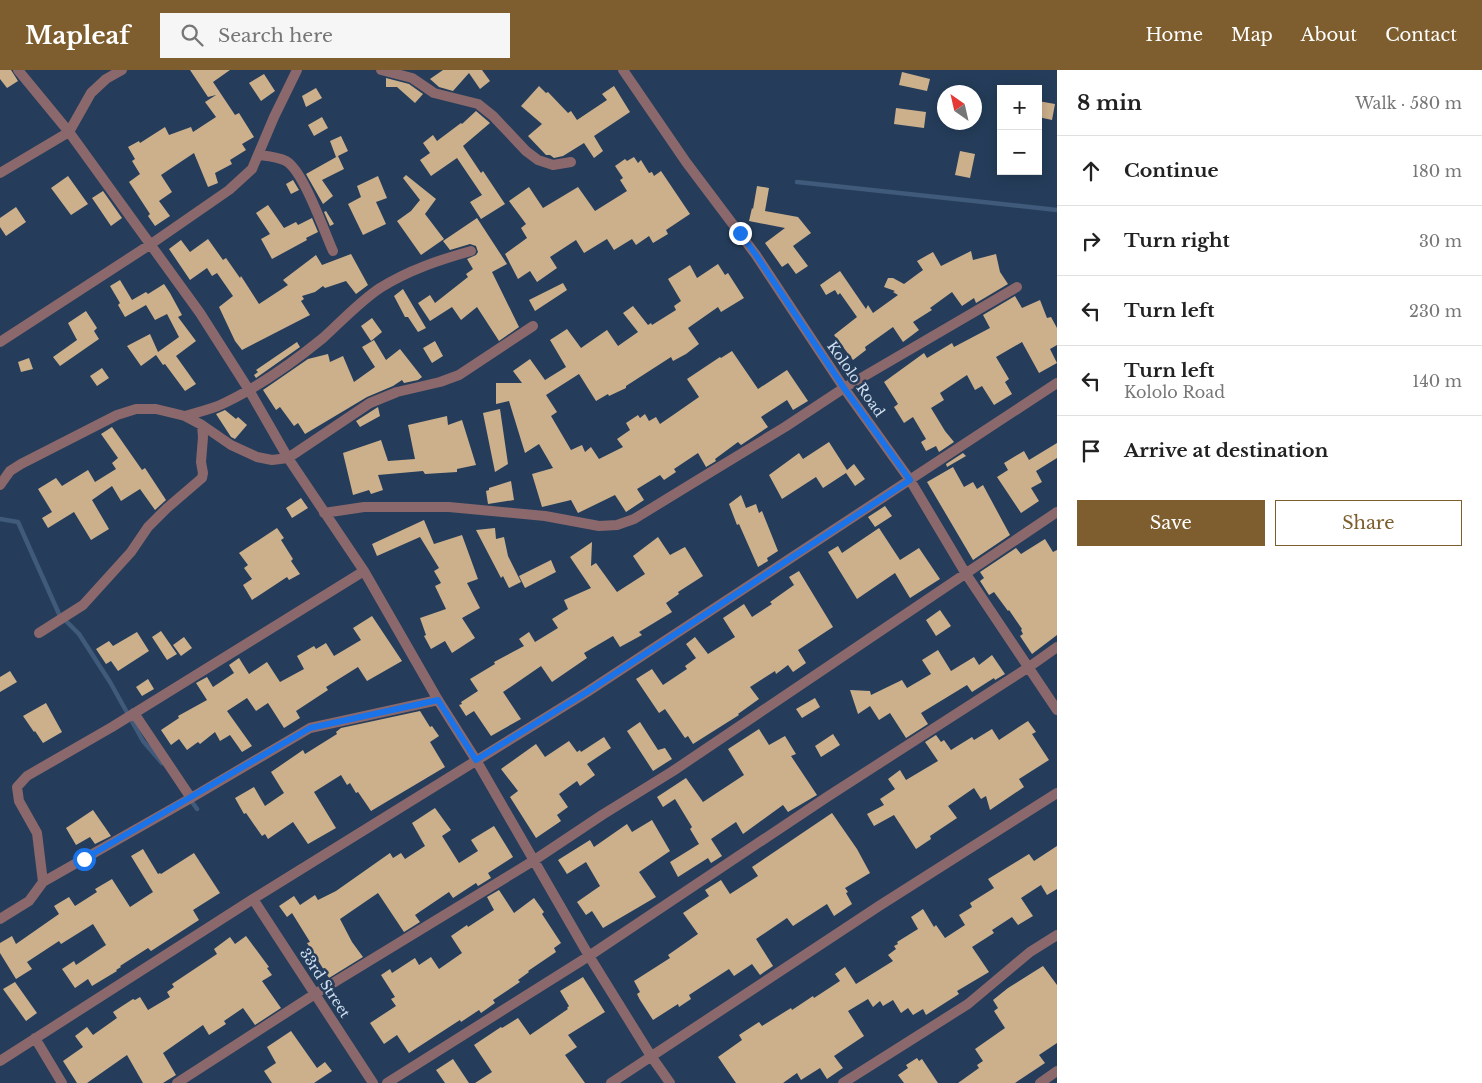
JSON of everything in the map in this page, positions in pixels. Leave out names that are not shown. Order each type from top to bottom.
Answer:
[{"type":"street","points":[[18,70],[69,132],[200,313],[249,390],[288,458],[364,571],[589,956],[651,1056],[670,1083]]},
{"type":"street","points":[[0,173],[69,132],[91,92],[106,79],[122,70]]},
{"type":"street","points":[[0,342],[151,244],[229,190],[252,169],[274,117],[298,70]]},
{"type":"street","points":[[381,70],[412,78],[434,93],[478,104],[493,116],[526,151],[538,160],[553,165],[571,162]]},
{"type":"street","name":"Kololo Road","points":[[623,70],[686,162],[756,255],[844,388],[910,480],[966,574],[1057,710]]},
{"type":"street","points":[[259,155],[285,160],[292,166],[302,180],[333,251]]},
{"type":"street","points":[[185,416],[216,406],[249,390],[286,366],[379,289],[408,272],[439,260],[471,251]]},
{"type":"street","points":[[324,514],[364,508],[449,507],[545,516],[599,526],[617,526],[634,519],[785,427],[844,388],[1017,287]]},
{"type":"street","points":[[0,485],[10,471],[21,464],[117,415],[136,409],[156,409],[185,416],[231,445],[257,457],[272,460],[288,458],[370,403],[397,392],[440,382],[460,375],[533,326]]},
{"type":"street","points":[[0,1061],[253,899],[587,692],[1057,383]]},
{"type":"street","points":[[39,633],[83,604],[131,552],[148,527],[202,478],[202,425]]},
{"type":"street","points":[[177,1083],[315,994],[533,861],[765,710],[1057,512]]},
{"type":"street","points":[[43,882],[37,833],[19,801],[17,787],[27,776],[364,571]]},
{"type":"street","points":[[387,1083],[589,956],[827,797],[1057,647]]},
{"type":"street","points":[[0,919],[29,901],[43,882],[310,728],[438,700]]},
{"type":"street","points":[[134,712],[191,798]]},
{"type":"street","points":[[612,1083],[879,906],[1057,793]]},
{"type":"street","name":"33rd Street","points":[[253,899],[373,1083]]},
{"type":"street","points":[[843,1083],[968,1004],[1030,952],[1057,935]]},
{"type":"street","points":[[35,1038],[62,1083]]},
{"type":"street","points":[[1040,1083],[1057,1071]]},
{"type":"building","points":[[0,70],[11,70],[18,81],[7,88],[0,79]]},
{"type":"building","points":[[190,70],[230,70],[213,82],[235,115],[239,113],[254,137],[242,144],[246,150],[230,160],[232,164],[215,173],[218,183],[208,187],[194,153],[161,175],[172,192],[159,201],[170,216],[155,226],[148,216],[150,214],[129,182],[140,174],[132,161],[135,159],[128,147],[139,141],[140,143],[165,127],[169,135],[191,127],[193,132],[216,117],[205,102],[216,95],[208,97]]},
{"type":"building","points":[[443,70],[482,70],[490,81],[480,89],[469,73],[453,91],[439,87],[430,79]]},
{"type":"building","points":[[902,72],[930,79],[927,91],[899,85]]},
{"type":"building","points":[[264,74],[275,91],[261,101],[249,83]]},
{"type":"building","points":[[386,78],[409,84],[423,94],[415,103],[397,87],[386,87]]},
{"type":"building","points":[[539,86],[546,93],[548,92],[568,113],[571,111],[577,120],[607,100],[602,94],[614,86],[630,112],[594,136],[603,151],[594,158],[584,143],[563,156],[554,158],[546,155],[528,136],[542,124],[521,106]]},
{"type":"building","points":[[316,88],[322,98],[306,107],[302,96]]},
{"type":"building","points":[[1042,102],[1055,104],[1052,120],[1042,118]]},
{"type":"building","points":[[896,108],[926,112],[924,128],[894,124]]},
{"type":"building","points":[[476,111],[490,123],[463,146],[481,173],[483,171],[505,204],[481,219],[470,202],[482,195],[457,158],[431,176],[420,160],[430,153],[423,143],[433,135],[437,141],[462,124]]},
{"type":"building","points":[[322,117],[328,128],[314,136],[308,125]]},
{"type":"building","points":[[341,136],[348,151],[336,157],[330,141]]},
{"type":"building","points":[[960,151],[975,154],[970,178],[955,175]]},
{"type":"building","points":[[338,156],[344,169],[322,180],[333,196],[323,204],[306,174]]},
{"type":"building","points":[[634,157],[638,163],[641,160],[649,173],[652,172],[654,176],[661,171],[690,214],[666,230],[668,234],[653,243],[649,236],[636,245],[632,239],[614,250],[607,239],[584,253],[576,240],[550,257],[557,268],[537,282],[530,271],[518,279],[505,254],[527,238],[521,228],[526,224],[509,201],[529,187],[543,208],[578,187],[595,211],[627,191],[620,180],[623,178],[615,166],[625,159],[627,161]]},
{"type":"building","points":[[406,175],[436,199],[425,214],[444,239],[421,255],[397,221],[411,211],[420,200],[403,178]]},
{"type":"building","points":[[68,176],[88,204],[71,215],[51,188]]},
{"type":"building","points":[[378,176],[387,198],[376,202],[386,224],[363,235],[348,204],[361,197],[357,186]]},
{"type":"building","points":[[293,180],[299,190],[291,194],[286,184]]},
{"type":"building","points":[[757,186],[769,188],[765,211],[798,217],[811,233],[793,246],[808,266],[796,274],[788,263],[782,267],[765,243],[785,228],[749,221]]},
{"type":"building","points":[[103,191],[122,218],[111,226],[92,198]]},
{"type":"building","points":[[268,205],[284,228],[296,222],[298,225],[312,218],[318,232],[272,259],[261,239],[270,234],[256,213]]},
{"type":"building","points":[[16,207],[26,222],[6,236],[0,227],[0,218]]},
{"type":"building","points":[[326,211],[334,224],[330,226],[324,212]]},
{"type":"building","points":[[477,218],[507,264],[492,272],[519,327],[499,341],[477,307],[461,320],[452,307],[430,321],[418,303],[430,295],[435,303],[468,277],[466,274],[473,269],[467,259],[476,255],[478,252],[476,246],[470,244],[450,250],[443,241]]},
{"type":"building","points":[[208,239],[223,260],[226,258],[240,278],[241,276],[259,304],[288,285],[283,280],[316,255],[322,265],[351,254],[368,285],[356,294],[346,281],[325,288],[323,286],[315,292],[302,296],[304,299],[301,301],[310,315],[242,350],[235,341],[219,307],[233,296],[217,273],[212,276],[207,268],[190,280],[169,249],[181,240],[190,252]]},
{"type":"building","points":[[971,251],[973,260],[996,254],[1000,272],[1008,284],[976,303],[974,298],[962,306],[952,292],[930,308],[932,310],[913,322],[919,330],[903,342],[893,327],[865,347],[866,350],[853,360],[834,335],[857,317],[840,293],[838,295],[835,290],[826,295],[820,285],[840,271],[866,309],[868,305],[873,313],[898,295],[893,292],[895,291],[884,287],[888,278],[893,278],[904,284],[923,270],[917,261],[933,252],[941,266]]},
{"type":"building","points":[[718,264],[725,275],[728,273],[744,298],[721,312],[718,307],[688,328],[699,344],[686,354],[673,361],[671,357],[626,386],[626,388],[609,396],[608,394],[596,401],[579,374],[546,395],[557,412],[551,416],[571,450],[582,445],[585,452],[591,447],[599,459],[623,447],[617,439],[630,430],[626,423],[638,415],[640,418],[645,414],[649,421],[656,417],[660,424],[699,397],[687,379],[732,351],[758,389],[787,370],[808,401],[793,410],[787,400],[761,417],[768,427],[741,445],[738,442],[706,467],[698,453],[674,469],[676,472],[664,480],[660,475],[637,489],[644,500],[626,512],[615,495],[578,513],[571,500],[542,507],[532,474],[553,468],[539,444],[525,453],[509,401],[496,404],[496,383],[522,383],[513,371],[530,359],[545,380],[566,367],[550,340],[567,329],[581,348],[607,330],[618,346],[638,332],[623,313],[633,306],[648,325],[651,323],[652,325],[676,310],[674,306],[681,301],[668,279],[690,265],[697,278]]},
{"type":"building","points":[[120,280],[132,300],[146,292],[148,294],[164,284],[182,315],[178,317],[196,341],[176,356],[196,384],[185,391],[156,355],[141,366],[127,346],[150,334],[158,352],[179,337],[167,314],[155,320],[146,305],[125,317],[118,305],[120,303],[110,286]]},
{"type":"building","points":[[563,283],[567,290],[535,311],[529,300]]},
{"type":"building","points":[[403,289],[426,328],[418,332],[408,317],[405,317],[394,296]]},
{"type":"building","points":[[1015,296],[1022,308],[1040,300],[1047,318],[1051,317],[1057,328],[1057,345],[1050,349],[1057,363],[1039,373],[1022,342],[996,357],[1009,379],[1005,382],[1012,394],[994,405],[982,386],[975,390],[967,375],[940,393],[944,400],[931,408],[954,442],[939,452],[936,446],[926,451],[921,442],[926,439],[913,417],[904,423],[894,407],[898,404],[884,382],[924,353],[927,358],[952,343],[954,347],[990,328],[983,315]]},
{"type":"building","points":[[86,311],[97,328],[94,331],[99,339],[60,366],[53,357],[77,340],[68,323]]},
{"type":"building","points":[[372,318],[382,332],[371,341],[361,326]]},
{"type":"building","points":[[374,340],[386,360],[400,349],[422,377],[418,380],[404,383],[402,380],[367,397],[305,434],[298,423],[294,426],[280,407],[276,410],[263,390],[308,359],[328,354],[330,362],[343,356],[354,382],[375,367],[362,347]]},
{"type":"building","points":[[435,341],[443,356],[432,363],[423,348]]},
{"type":"building","points":[[297,342],[300,347],[256,378],[254,375],[258,372],[256,370]]},
{"type":"building","points":[[29,358],[33,369],[21,372],[18,362]]},
{"type":"building","points":[[102,368],[109,378],[97,386],[90,376]]},
{"type":"building","points":[[378,407],[380,416],[360,427],[356,421]]},
{"type":"building","points":[[500,409],[508,464],[495,472],[483,413]]},
{"type":"building","points":[[225,410],[236,419],[238,417],[247,425],[235,439],[231,437],[216,414]]},
{"type":"building","points":[[447,416],[448,425],[462,420],[476,465],[457,469],[457,472],[425,474],[423,471],[378,475],[383,490],[371,494],[369,490],[353,495],[343,453],[381,440],[388,461],[415,459],[408,425]]},
{"type":"building","points":[[112,427],[142,470],[145,468],[166,500],[155,510],[140,489],[121,501],[112,486],[92,500],[109,529],[91,540],[74,512],[48,528],[42,518],[52,512],[38,489],[56,478],[62,486],[88,470],[95,482],[116,469],[112,463],[118,458],[101,434]]},
{"type":"building","points":[[829,442],[847,470],[854,464],[865,479],[855,486],[846,473],[823,488],[816,477],[782,499],[769,475],[799,453],[803,459]]},
{"type":"building","points":[[1057,443],[1057,458],[1036,471],[1042,482],[1031,488],[1039,501],[1021,513],[997,477],[1008,470],[1004,463],[1024,451],[1029,460]]},
{"type":"building","points":[[963,453],[966,456],[947,467],[946,464]]},
{"type":"building","points":[[953,467],[964,487],[973,482],[977,489],[983,485],[1010,535],[973,560],[927,482]]},
{"type":"building","points":[[511,481],[514,500],[488,504],[486,491],[489,488]]},
{"type":"building","points":[[741,495],[746,508],[756,504],[759,513],[762,511],[778,551],[767,558],[768,561],[758,567],[739,524],[737,525],[729,504]]},
{"type":"building","points":[[301,498],[308,508],[292,518],[286,508]]},
{"type":"building","points":[[885,506],[892,516],[875,527],[868,517]]},
{"type":"building","points":[[424,520],[434,544],[462,535],[478,579],[467,583],[480,608],[462,618],[475,638],[452,653],[445,641],[431,649],[424,636],[426,635],[420,618],[446,609],[435,586],[441,583],[434,571],[439,568],[420,537],[377,556],[372,544]]},
{"type":"building","points":[[277,528],[284,538],[281,540],[293,559],[291,561],[300,574],[289,580],[287,577],[252,600],[243,585],[252,579],[244,568],[248,565],[239,553]]},
{"type":"building","points":[[495,528],[496,539],[504,537],[508,556],[521,582],[509,588],[503,576],[501,578],[476,530]]},
{"type":"building","points":[[879,528],[900,560],[919,548],[940,579],[910,598],[895,573],[857,599],[828,552],[838,546],[842,553]]},
{"type":"building","points":[[658,537],[670,555],[685,547],[703,576],[678,592],[679,594],[666,603],[672,612],[639,632],[642,635],[620,647],[613,636],[584,653],[587,658],[552,682],[541,666],[503,692],[521,719],[491,736],[474,711],[466,716],[459,705],[478,691],[470,679],[495,664],[494,662],[524,646],[519,639],[529,632],[535,642],[558,628],[552,619],[568,609],[564,600],[591,588],[570,557],[592,542],[591,566],[596,563],[617,592],[645,574],[633,556]]},
{"type":"building","points":[[1045,539],[1053,552],[1057,550],[1057,635],[1032,654],[1020,636],[1023,634],[1022,629],[994,592],[989,595],[980,581],[984,578],[980,572],[1016,548],[1021,554]]},
{"type":"building","points":[[551,560],[556,572],[525,588],[519,576]]},
{"type":"building","points":[[799,571],[833,627],[798,650],[806,663],[793,672],[788,665],[776,674],[775,671],[750,687],[759,699],[739,715],[693,744],[688,736],[685,738],[665,709],[659,713],[636,679],[652,669],[663,685],[687,669],[685,666],[696,658],[686,644],[695,637],[708,654],[735,637],[723,618],[744,604],[752,617],[772,604],[770,602],[794,585],[789,577]]},
{"type":"building","points":[[940,610],[951,626],[936,636],[926,620]]},
{"type":"building","points":[[372,616],[402,661],[367,681],[358,667],[326,687],[328,690],[296,711],[300,718],[284,728],[268,703],[256,711],[247,698],[227,711],[252,746],[242,752],[230,735],[220,741],[215,732],[200,744],[198,742],[187,750],[179,739],[171,745],[161,730],[179,718],[178,716],[207,700],[196,683],[207,677],[213,687],[234,673],[229,665],[239,658],[249,674],[267,662],[280,682],[304,669],[297,656],[314,646],[316,649],[326,643],[334,656],[361,640],[353,628]]},
{"type":"building","points":[[161,631],[177,654],[167,660],[152,637]]},
{"type":"building","points":[[137,632],[149,651],[118,671],[111,661],[106,664],[96,649],[109,641],[113,646]]},
{"type":"building","points":[[184,637],[192,648],[181,656],[173,645]]},
{"type":"building","points":[[938,650],[951,671],[974,657],[979,665],[992,655],[1005,674],[995,680],[994,678],[972,692],[967,685],[921,713],[928,724],[906,738],[890,713],[879,720],[870,706],[858,714],[850,690],[870,691],[871,695],[902,680],[907,688],[931,674],[922,660]]},
{"type":"building","points":[[10,671],[17,682],[0,692],[0,677]]},
{"type":"building","points":[[148,679],[154,689],[142,696],[136,687]]},
{"type":"building","points":[[815,698],[820,707],[802,718],[796,709]]},
{"type":"building","points":[[46,703],[62,732],[43,743],[23,716]]},
{"type":"building","points":[[420,711],[430,727],[432,726],[439,736],[430,742],[445,767],[371,811],[358,792],[356,793],[350,783],[347,785],[341,775],[314,792],[336,828],[308,844],[293,822],[268,839],[265,834],[262,836],[246,813],[244,814],[235,798],[254,787],[265,806],[284,793],[271,772],[303,750],[305,754],[337,734],[336,732],[341,728]]},
{"type":"building","points":[[1028,721],[1036,732],[1032,734],[1049,760],[1019,779],[1024,787],[990,810],[986,796],[981,799],[974,788],[948,806],[957,818],[930,836],[931,839],[916,849],[894,815],[874,826],[867,814],[884,805],[880,799],[895,789],[888,779],[900,770],[906,780],[938,761],[925,742],[936,735],[941,742],[944,740],[951,750],[972,737],[974,740],[992,729],[999,740]]},
{"type":"building","points":[[640,722],[658,750],[665,748],[672,759],[653,771],[627,731]]},
{"type":"building","points":[[759,729],[769,745],[785,736],[796,754],[791,756],[817,795],[788,812],[783,805],[743,834],[736,822],[711,839],[722,856],[711,863],[708,858],[678,877],[670,862],[699,844],[690,829],[692,827],[675,799],[663,807],[657,797],[686,778],[703,802],[744,775],[728,749]]},
{"type":"building","points":[[833,734],[840,745],[821,757],[815,746]]},
{"type":"building","points":[[604,737],[611,748],[587,764],[595,775],[580,786],[577,781],[559,794],[568,807],[557,815],[561,821],[536,838],[510,797],[518,791],[501,769],[536,744],[545,757],[569,741],[577,752],[580,750],[581,752]]},
{"type":"building","points":[[435,808],[451,830],[442,836],[459,863],[478,851],[471,840],[494,826],[513,857],[488,873],[491,878],[478,886],[476,883],[453,898],[449,892],[415,915],[420,922],[404,932],[378,893],[340,919],[352,942],[363,957],[329,978],[307,943],[310,942],[292,913],[287,917],[279,906],[294,896],[300,905],[315,895],[318,900],[336,891],[390,853],[393,858],[401,853],[405,859],[425,846],[412,823]]},
{"type":"building","points":[[93,810],[111,836],[95,844],[90,837],[76,845],[66,828]]},
{"type":"building","points":[[832,813],[857,849],[870,873],[845,888],[852,904],[834,916],[827,904],[793,926],[787,918],[756,939],[773,966],[760,975],[752,964],[734,976],[729,969],[689,995],[691,999],[679,1007],[678,1004],[653,1020],[637,994],[640,992],[634,981],[670,958],[668,955],[698,934],[683,913],[709,896],[705,890],[721,880],[730,894],[758,876],[752,867]]},
{"type":"building","points":[[652,820],[670,851],[639,872],[656,897],[603,928],[592,911],[586,915],[577,902],[600,886],[586,862],[567,874],[558,860],[590,840],[594,847],[627,824],[632,832]]},
{"type":"building","points":[[1057,846],[1057,889],[1047,895],[1041,885],[1021,898],[1033,916],[1018,925],[1012,917],[992,930],[994,933],[972,947],[989,972],[957,991],[959,994],[926,1015],[923,1009],[913,1015],[908,1008],[901,1013],[893,1000],[883,1006],[880,1001],[873,1007],[868,999],[848,1011],[864,1036],[834,1056],[843,1068],[827,1079],[820,1068],[801,1080],[797,1073],[783,1083],[736,1083],[718,1057],[742,1040],[739,1035],[759,1022],[762,1026],[813,996],[814,998],[840,981],[835,974],[845,967],[856,984],[893,961],[888,955],[896,949],[894,946],[898,944],[897,942],[918,929],[911,917],[923,909],[934,927],[936,925],[945,938],[965,925],[959,915],[972,907],[970,903],[994,888],[988,879],[1029,854],[1034,861]]},
{"type":"building","points":[[143,849],[158,874],[161,874],[194,853],[220,893],[193,910],[199,920],[151,951],[148,948],[120,966],[117,971],[92,986],[88,979],[75,988],[62,969],[74,961],[76,965],[106,945],[93,924],[61,944],[59,941],[27,962],[32,969],[16,979],[0,953],[0,943],[12,936],[16,944],[59,914],[54,906],[69,897],[75,906],[97,892],[95,889],[112,879],[130,907],[153,892],[131,856]]},
{"type":"building","points":[[499,890],[514,913],[534,898],[561,943],[554,948],[556,952],[528,971],[518,980],[520,982],[493,1000],[495,1003],[481,1013],[479,1010],[461,1022],[460,1020],[409,1053],[397,1035],[384,1044],[370,1023],[396,1006],[391,999],[395,997],[381,975],[390,969],[392,973],[415,958],[419,965],[431,957],[439,969],[462,953],[451,936],[494,910],[487,897]]},
{"type":"building","points":[[246,936],[269,967],[267,968],[272,975],[262,981],[281,1008],[255,1025],[243,1008],[224,1021],[226,1024],[209,1035],[203,1025],[163,1053],[176,1075],[163,1083],[143,1083],[127,1055],[87,1083],[77,1083],[63,1061],[83,1047],[75,1036],[87,1027],[93,1035],[117,1018],[113,1012],[133,999],[135,1000],[140,997],[148,1010],[170,997],[167,992],[174,987],[172,984],[217,954],[214,949],[230,937],[235,944]]},
{"type":"building","points":[[1043,966],[1057,985],[1057,1043],[1039,1055],[1045,1063],[1015,1083],[958,1083],[979,1068],[977,1065],[983,1061],[975,1049],[1005,1028],[994,1011],[998,1008],[993,1000]]},
{"type":"building","points":[[583,977],[605,1012],[568,1035],[577,1047],[565,1055],[585,1083],[475,1083],[492,1072],[474,1045],[518,1018],[530,1035],[568,1009],[569,1006],[560,991]]},
{"type":"building","points":[[15,982],[37,1013],[26,1021],[3,989]]},
{"type":"building","points":[[291,1031],[317,1068],[325,1062],[332,1071],[314,1083],[272,1083],[264,1071],[276,1063],[267,1047]]},
{"type":"building","points":[[917,1058],[919,1061],[922,1059],[938,1083],[904,1083],[898,1075],[908,1068],[906,1065]]},
{"type":"building","points":[[453,1059],[469,1083],[445,1083],[436,1070]]},
{"type":"waterway","points":[[797,182],[1057,210]]},
{"type":"waterway","points":[[0,519],[18,522],[59,614],[79,634],[110,682],[143,741],[162,763]]},
{"type":"waterway","points":[[190,799],[197,809]]},
{"type":"route","points":[[84,859],[310,728],[438,700],[476,760],[587,692],[910,480],[844,388],[740,233]]}]
